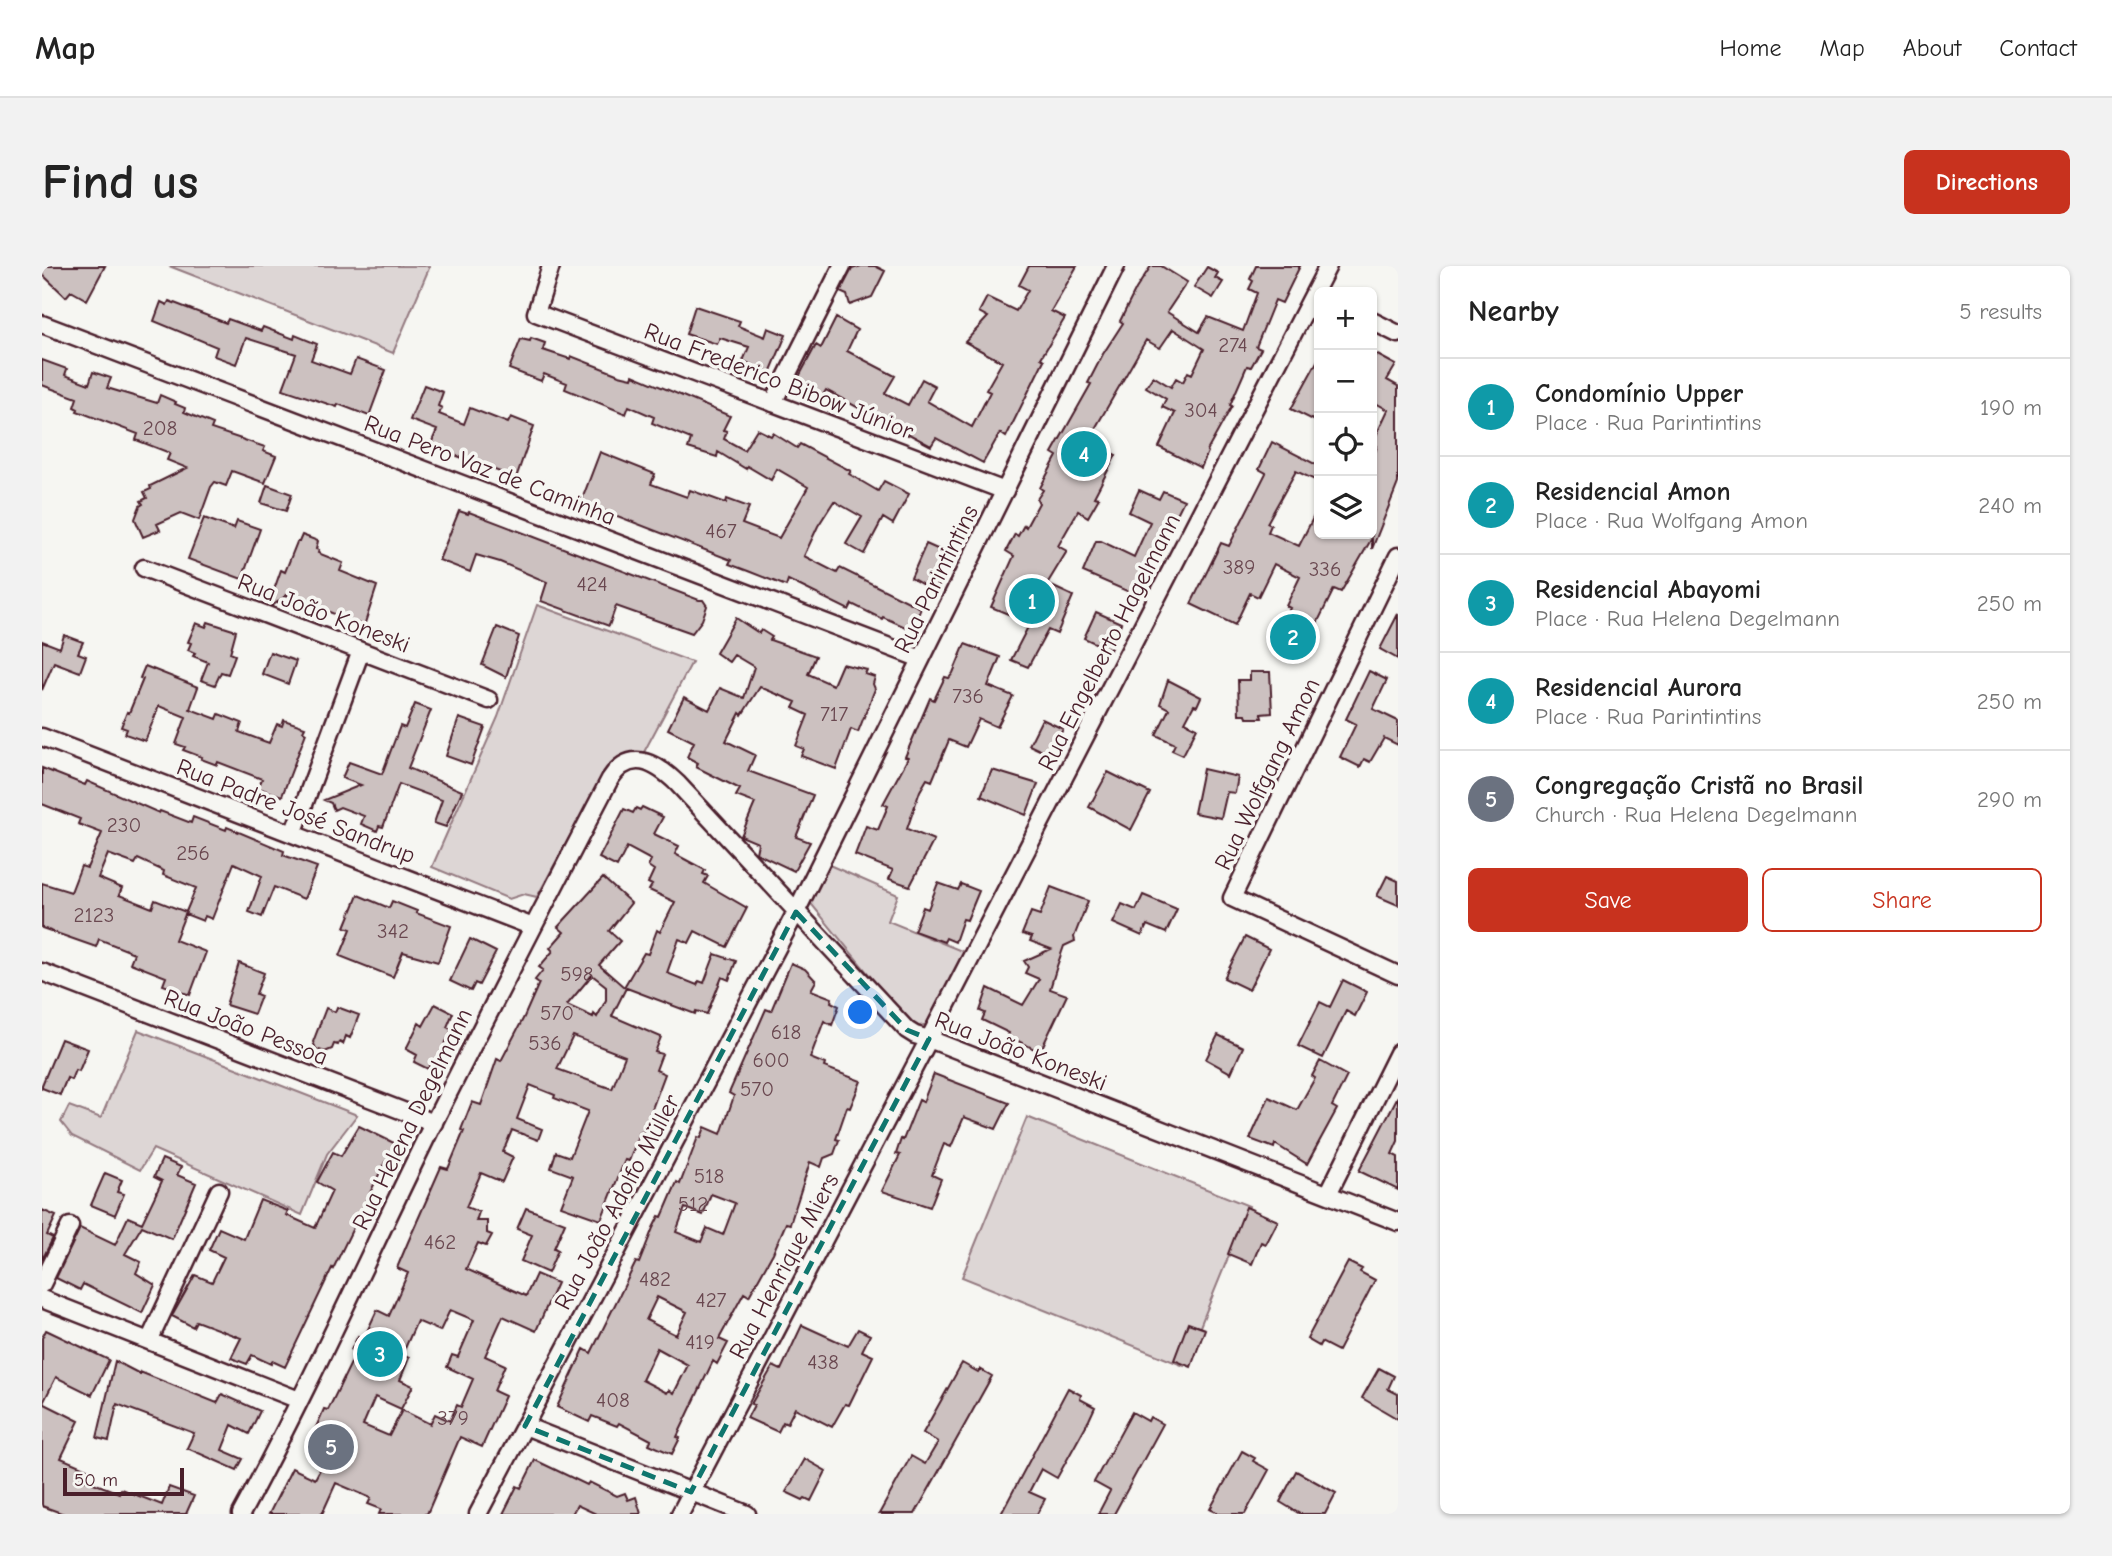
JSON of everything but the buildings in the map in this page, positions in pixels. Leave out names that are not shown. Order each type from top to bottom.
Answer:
[{"type":"street","name":"Rua Frederico Bibow Júnior","points":[[551,266],[536,313],[1005,491]]},
{"type":"street","points":[[773,403],[842,266]]},
{"type":"street","name":"Rua Parintintins","points":[[796,912],[1116,266]]},
{"type":"street","name":"Rua Engelberto Hagelmann","points":[[1319,287],[1328,266]]},
{"type":"street","name":"Rua Engelberto Hagelmann","points":[[929,1039],[1314,298]]},
{"type":"street","name":"Rua Pero Vaz de Caminha","points":[[42,324],[921,659]]},
{"type":"street","points":[[1377,324],[1398,334]]},
{"type":"street","name":"Rua Wolfgang Amon","points":[[1398,556],[1232,898],[1398,975]]},
{"type":"street","name":"Rua João Koneski","points":[[144,568],[489,701]]},
{"type":"street","points":[[293,834],[360,651]]},
{"type":"street","name":"Rua Padre José Sandrup","points":[[42,737],[533,927]]},
{"type":"street","name":"Rua João Koneski","points":[[639,761],[652,764],[677,783],[907,1030],[915,1035],[1398,1222]]},
{"type":"street","name":"Rua Helena Degelmann","points":[[241,1514],[277,1447],[434,1123],[610,779],[623,765],[639,761]]},
{"type":"street","name":"Rua João Adolfo Müller","points":[[478,1514],[796,912]]},
{"type":"street","name":"Rua João Pessoa","points":[[42,972],[434,1123]]},
{"type":"street","name":"Rua Henrique Miers","points":[[680,1514],[929,1039]]},
{"type":"street","points":[[1328,1194],[1398,1053]]},
{"type":"street","points":[[149,1341],[219,1191]]},
{"type":"street","points":[[42,1284],[70,1226]]},
{"type":"street","points":[[42,1298],[299,1400]]},
{"type":"street","points":[[525,1426],[747,1514]]},
{"type":"highlighted area","points":[[796,912],[907,1030],[929,1039],[691,1492],[525,1426]]},
{"type":"shaded area","points":[[169,266],[430,266],[393,353]]},
{"type":"shaded area","points":[[537,605],[692,662],[644,752],[620,760],[602,777],[537,897],[524,894],[509,899],[432,867],[498,717]]},
{"type":"shaded area","points":[[827,864],[898,895],[888,921],[969,954],[932,1023],[916,1027],[906,1020],[808,900]]},
{"type":"shaded area","points":[[138,1030],[357,1115],[327,1154],[302,1215],[153,1149],[140,1170],[72,1136],[61,1122],[69,1106],[101,1118]]},
{"type":"shaded area","points":[[1027,1117],[1249,1206],[1184,1366],[962,1277]]},
{"type":"place","name":"Residencial Aurora","points":[[1084,454]]},
{"type":"place","name":"Condomínio Upper","points":[[1032,601]]},
{"type":"place","name":"Residencial Amon","points":[[1293,637]]},
{"type":"place","name":"Residencial Abayomi","points":[[380,1354]]},
{"type":"place","name":"Congregação Cristã no Brasil","points":[[331,1447]]}]
